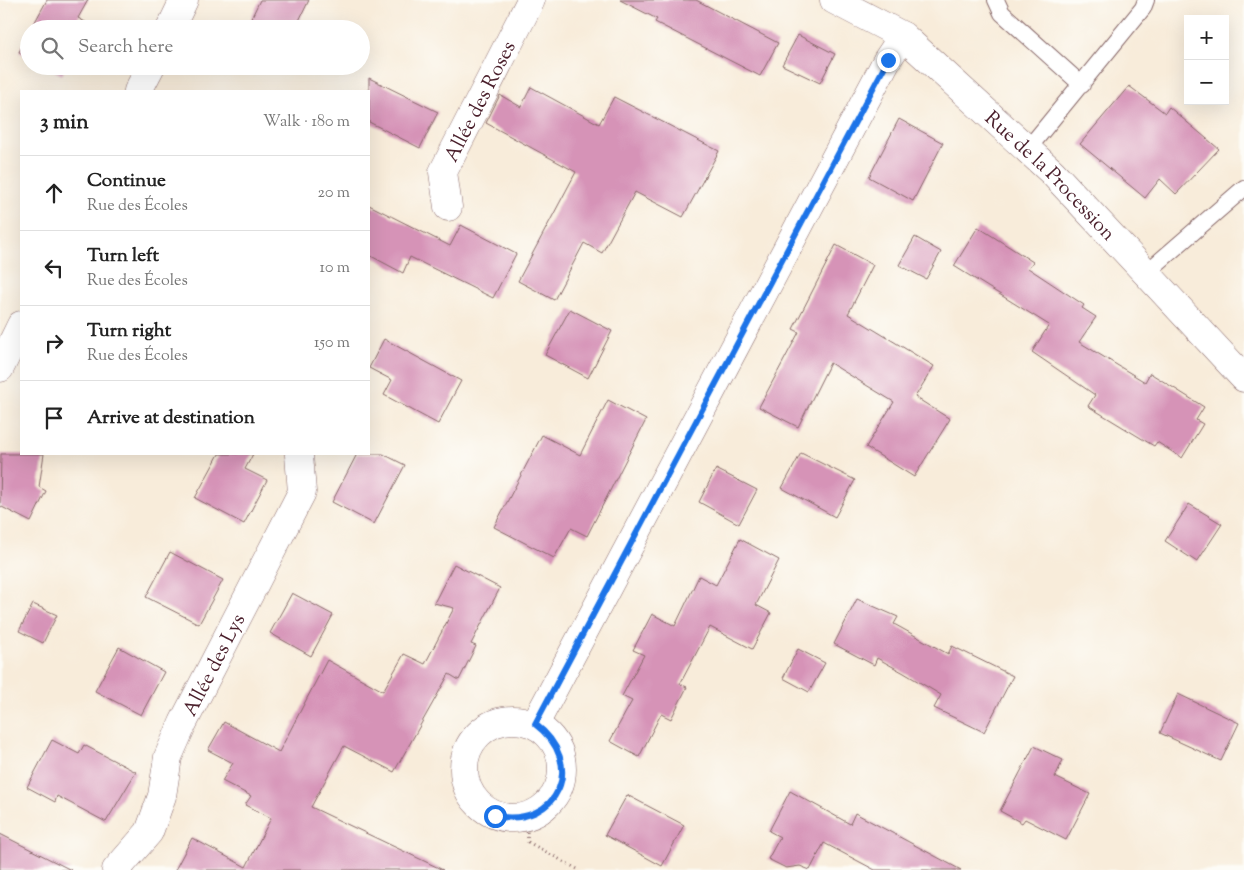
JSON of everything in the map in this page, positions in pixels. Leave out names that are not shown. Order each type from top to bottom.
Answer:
[{"type":"street","points":[[174,20],[184,0]]},
{"type":"street","name":"Allée des Roses","points":[[448,207],[443,172],[531,0]]},
{"type":"street","name":"Rue de la Procession","points":[[834,0],[903,36],[1052,172],[1244,378]]},
{"type":"street","points":[[535,724],[883,69],[903,36]]},
{"type":"street","points":[[139,90],[146,75]]},
{"type":"street","points":[[0,368],[20,327]]},
{"type":"street","name":"Allée des Lys","points":[[116,870],[149,832],[162,796],[168,757],[182,723],[302,492],[299,455]]},
{"type":"street","points":[[518,720],[535,724],[548,735],[558,749],[562,765],[561,782],[554,798],[542,810],[526,817],[511,819],[495,816],[482,808],[471,797],[464,783],[463,766],[466,752],[474,738],[486,727],[502,721],[518,720]]},
{"type":"lane","points":[[996,0],[1002,13],[1082,85]]},
{"type":"lane","points":[[1027,150],[1082,85],[1143,8],[1146,0]]},
{"type":"lane","points":[[1146,273],[1244,188]]},
{"type":"path","points":[[526,817],[528,842],[579,870]]},
{"type":"building","points":[[47,0],[88,0],[78,18],[82,20],[36,20]]},
{"type":"building","points":[[260,0],[309,0],[299,20],[250,20]]},
{"type":"building","points":[[620,0],[696,0],[778,43],[760,76],[655,22],[657,19]]},
{"type":"building","points":[[798,35],[835,54],[820,83],[782,65]]},
{"type":"building","points":[[369,78],[438,112],[420,148],[370,123]]},
{"type":"building","points":[[1129,86],[1165,113],[1169,107],[1219,149],[1176,194],[1160,179],[1145,198],[1080,144]]},
{"type":"building","points":[[531,87],[599,124],[614,97],[719,151],[683,217],[635,192],[602,253],[584,243],[554,300],[518,281],[576,172],[486,123],[500,95],[521,107]]},
{"type":"building","points":[[899,119],[943,143],[913,201],[869,177]]},
{"type":"building","points":[[370,206],[450,246],[461,225],[516,254],[493,298],[410,257],[403,273],[370,256]]},
{"type":"building","points":[[978,227],[1033,262],[1028,268],[1084,305],[1082,308],[1096,317],[1079,342],[1145,382],[1150,373],[1204,407],[1196,420],[1203,424],[1182,458],[1157,442],[1154,446],[1088,406],[1095,395],[1032,352],[1049,325],[954,266]]},
{"type":"building","points":[[915,237],[941,252],[926,279],[899,265]]},
{"type":"building","points":[[836,245],[873,265],[848,314],[934,366],[915,397],[950,419],[914,477],[866,447],[894,402],[830,363],[798,427],[759,407],[799,332],[793,329]]},
{"type":"building","points":[[570,309],[612,331],[588,378],[545,355]]},
{"type":"building","points":[[384,339],[461,381],[438,424],[384,395],[392,380],[370,369]]},
{"type":"building","points":[[608,400],[646,420],[587,536],[571,528],[554,558],[494,527],[542,435],[580,455]]},
{"type":"building","points":[[801,453],[855,480],[835,517],[782,488]]},
{"type":"building","points":[[1,454],[44,455],[39,487],[46,491],[31,522],[0,506]]},
{"type":"building","points":[[383,454],[405,465],[374,524],[332,502],[356,455]]},
{"type":"building","points":[[218,455],[252,455],[245,469],[267,480],[244,524],[195,498]]},
{"type":"building","points":[[716,469],[757,490],[739,524],[699,502]]},
{"type":"building","points":[[1189,504],[1222,524],[1197,562],[1165,541]]},
{"type":"building","points":[[740,539],[779,560],[756,605],[771,613],[752,649],[710,627],[680,684],[687,687],[671,719],[661,714],[639,757],[610,741],[632,701],[622,696],[644,655],[633,650],[652,614],[675,626],[699,576],[716,585]]},
{"type":"building","points":[[170,552],[223,580],[199,624],[146,597]]},
{"type":"building","points":[[454,564],[500,588],[471,644],[476,646],[459,680],[449,674],[394,772],[344,746],[311,807],[443,870],[175,870],[192,838],[246,867],[271,818],[245,805],[251,796],[222,781],[233,763],[208,750],[224,722],[279,752],[327,660],[383,691],[404,654],[425,664],[454,608],[434,603]]},
{"type":"building","points":[[292,593],[333,615],[311,656],[270,633]]},
{"type":"building","points":[[857,599],[898,617],[894,624],[948,654],[952,646],[1013,676],[984,732],[934,708],[941,695],[904,673],[877,658],[874,665],[834,644]]},
{"type":"building","points":[[33,604],[57,615],[43,643],[19,631]]},
{"type":"building","points":[[119,647],[164,672],[141,715],[95,691]]},
{"type":"building","points":[[798,649],[825,663],[809,692],[783,678]]},
{"type":"building","points":[[1178,694],[1239,723],[1221,761],[1160,733]]},
{"type":"building","points":[[52,740],[79,754],[84,745],[136,772],[106,822],[57,796],[55,802],[27,787]]},
{"type":"building","points":[[1034,746],[1063,760],[1055,777],[1090,794],[1066,840],[1025,819],[1022,823],[1000,811]]},
{"type":"building","points":[[790,791],[850,824],[855,813],[961,870],[875,870],[824,843],[810,870],[800,866],[786,868],[768,859],[780,837],[769,831]]},
{"type":"building","points":[[627,795],[684,825],[662,866],[605,835]]},
{"type":"building","points":[[0,834],[71,870],[0,870]]},
{"type":"route","points":[[495,816],[511,819],[526,817],[542,810],[554,798],[561,782],[562,765],[558,749],[548,735],[535,724],[888,60]]}]
